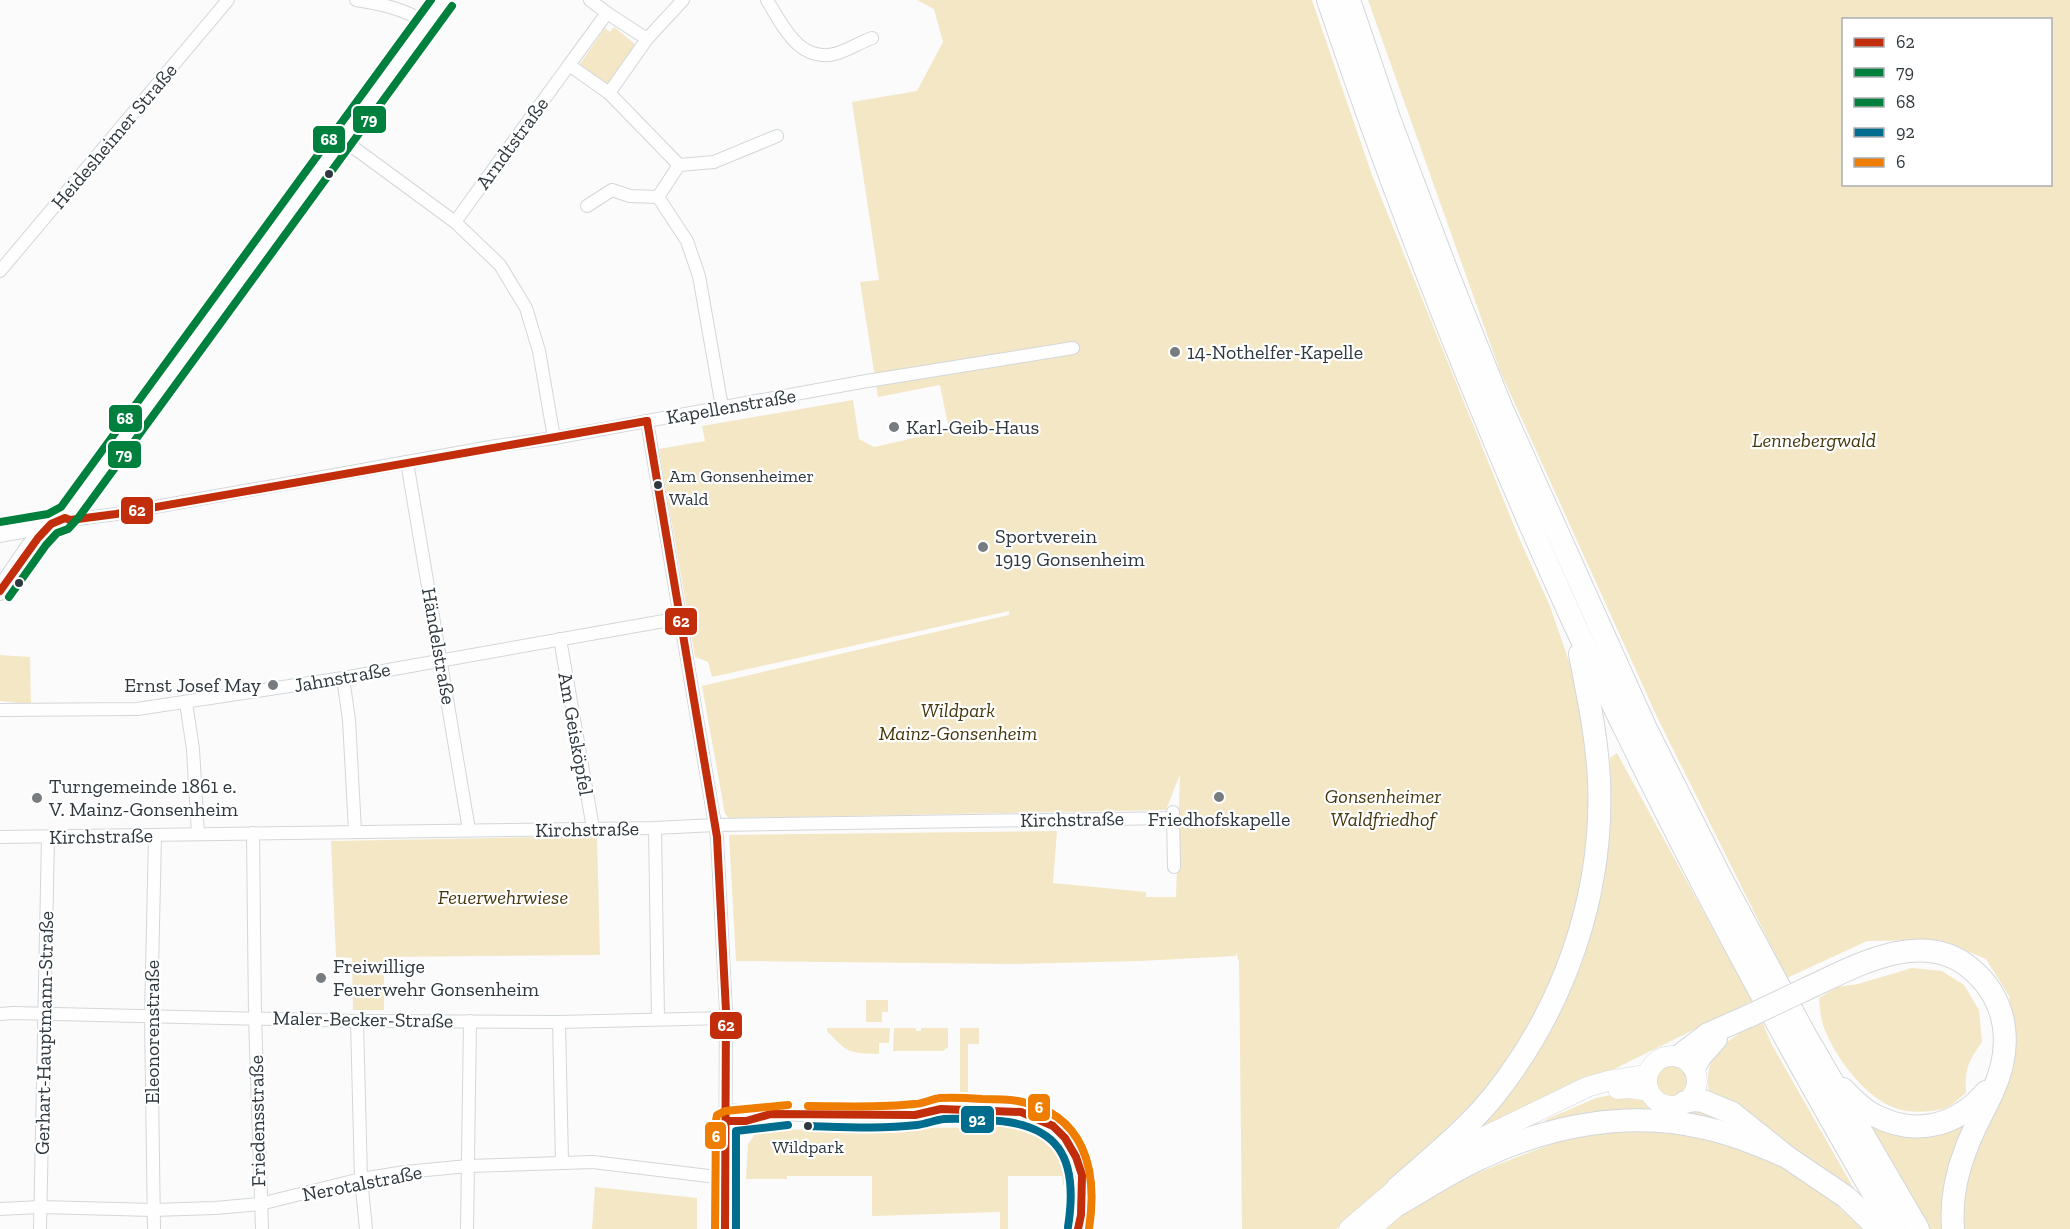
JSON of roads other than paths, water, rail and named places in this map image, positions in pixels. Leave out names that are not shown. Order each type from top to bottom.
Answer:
[{"type":"highway","points":[[1328,0],[1366,113],[1431,286],[1481,411],[1574,623],[1705,890],[1788,1046],[1894,1229]]},
{"type":"highway","points":[[1349,0],[1398,143],[1502,409],[1646,729],[1722,880],[1826,1072],[1918,1229]]},
{"type":"highway","points":[[1397,1196],[1492,1098],[1518,1064],[1559,989],[1575,949],[1587,908],[1595,866],[1599,824],[1599,781],[1596,738],[1574,623]]},
{"type":"highway","points":[[1687,1062],[1708,1034],[1860,965],[1896,953],[1918,951],[1944,955],[1966,964],[1994,994],[2006,1030],[2003,1062],[1994,1091],[1973,1132],[1959,1168],[1953,1201],[1953,1229]]},
{"type":"highway","points":[[1826,1072],[1870,1113],[1898,1123],[1922,1126],[1948,1121],[1969,1110],[1988,1089],[2003,1062]]},
{"type":"highway","points":[[1685,1102],[1703,1101],[1732,1113],[1787,1157],[1846,1197],[1879,1229]]},
{"type":"highway","points":[[1397,1196],[1480,1158],[1535,1137],[1585,1124],[1637,1120],[1677,1123],[1725,1133],[1787,1157]]},
{"type":"main road","points":[[0,591],[30,547],[58,521],[444,0]]},
{"type":"main road","name":"Kapellenstraße","points":[[0,533],[58,521]]},
{"type":"main road","points":[[1663,1057],[1687,1062],[1697,1076],[1695,1091],[1685,1102],[1668,1106],[1654,1098],[1648,1083],[1650,1067],[1663,1057]]},
{"type":"main road","points":[[1349,1229],[1482,1138],[1557,1100],[1608,1081],[1648,1083]]},
{"type":"main road","points":[[1370,1229],[1397,1196]]},
{"type":"street","name":"Heidesheimer Straße","points":[[0,271],[228,0]]},
{"type":"street","points":[[356,0],[390,6],[427,23]]},
{"type":"street","points":[[590,0],[647,39]]},
{"type":"street","points":[[609,93],[647,39],[683,0]]},
{"type":"street","points":[[766,0],[789,36],[802,50],[815,55],[836,53],[872,38]]},
{"type":"street","name":"Arndtstraße","points":[[454,222],[607,13]]},
{"type":"street","points":[[569,65],[609,93],[680,165]]},
{"type":"street","points":[[680,165],[714,162],[777,136]]},
{"type":"street","points":[[342,139],[454,222],[500,265],[526,308],[539,351],[554,438]]},
{"type":"street","points":[[658,197],[680,165]]},
{"type":"street","points":[[587,206],[612,190],[630,196],[658,197]]},
{"type":"street","points":[[658,197],[687,241],[699,276],[722,407]]},
{"type":"street","name":"Kapellenstraße","points":[[58,521],[116,514],[861,382],[1073,348]]},
{"type":"street","points":[[647,421],[715,825],[726,1018],[725,1229]]},
{"type":"street","name":"Händelstraße","points":[[407,462],[469,830]]},
{"type":"street","name":"Jahnstraße","points":[[0,710],[137,710],[343,678],[681,618]]},
{"type":"street","name":"Am Geisköpfel","points":[[560,639],[593,828]]},
{"type":"street","points":[[343,678],[350,731],[355,831]]},
{"type":"street","points":[[186,703],[193,749],[198,834]]},
{"type":"street","name":"Kirchstraße","points":[[0,837],[655,828],[1173,814],[1174,867]]},
{"type":"street","points":[[655,828],[658,1019]]},
{"type":"street","name":"Friedensstraße","points":[[253,832],[255,1017],[262,1229]]},
{"type":"street","name":"Eleonorenstraße","points":[[154,1229],[151,1017],[155,835]]},
{"type":"street","name":"Gerhart-Hauptmann-Straße","points":[[40,1229],[48,837]]},
{"type":"street","name":"Maler-Becker-Straße","points":[[0,1014],[558,1023],[726,1018]]},
{"type":"street","points":[[357,1021],[361,1179],[366,1229]]},
{"type":"street","points":[[467,1229],[470,1021]]},
{"type":"street","points":[[558,1023],[562,1162]]},
{"type":"street","points":[[726,1116],[746,1120],[771,1114],[915,1116],[940,1109],[1021,1112],[1053,1126],[1065,1138],[1077,1157],[1082,1175],[1081,1215],[1078,1229]]},
{"type":"street","name":"Nerotalstraße","points":[[0,1209],[40,1207],[153,1210],[260,1204],[361,1179],[468,1166],[593,1162],[725,1178]]},
{"type":"place","name":"14-Nothelfer-Kapelle","points":[[1175,352]]},
{"type":"place","name":"Karl-Geib-Haus","points":[[894,427]]},
{"type":"place","name":"Am Gonsenheimer Wald","points":[[658,485]]},
{"type":"place","name":"Sportverein 1919 Gonsenheim","points":[[983,547]]},
{"type":"place","name":"Ernst Josef May","points":[[273,685]]},
{"type":"place","name":"Friedhofskapelle","points":[[1219,797]]},
{"type":"place","name":"Turngemeinde 1861 e. V. Mainz-Gonsenheim","points":[[37,798]]},
{"type":"place","name":"Freiwillige Feuerwehr Gonsenheim","points":[[321,978]]},
{"type":"place","name":"Wildpark","points":[[808,1126]]},
{"type":"park label","name":"Lennebergwald","points":[[1814,440]]},
{"type":"park label","name":"Wildpark Mainz-Gonsenheim","points":[[958,722]]},
{"type":"park label","name":"Gonsenheimer Waldfriedhof","points":[[1383,808]]},
{"type":"park label","name":"Feuerwehrwiese","points":[[503,897]]}]
